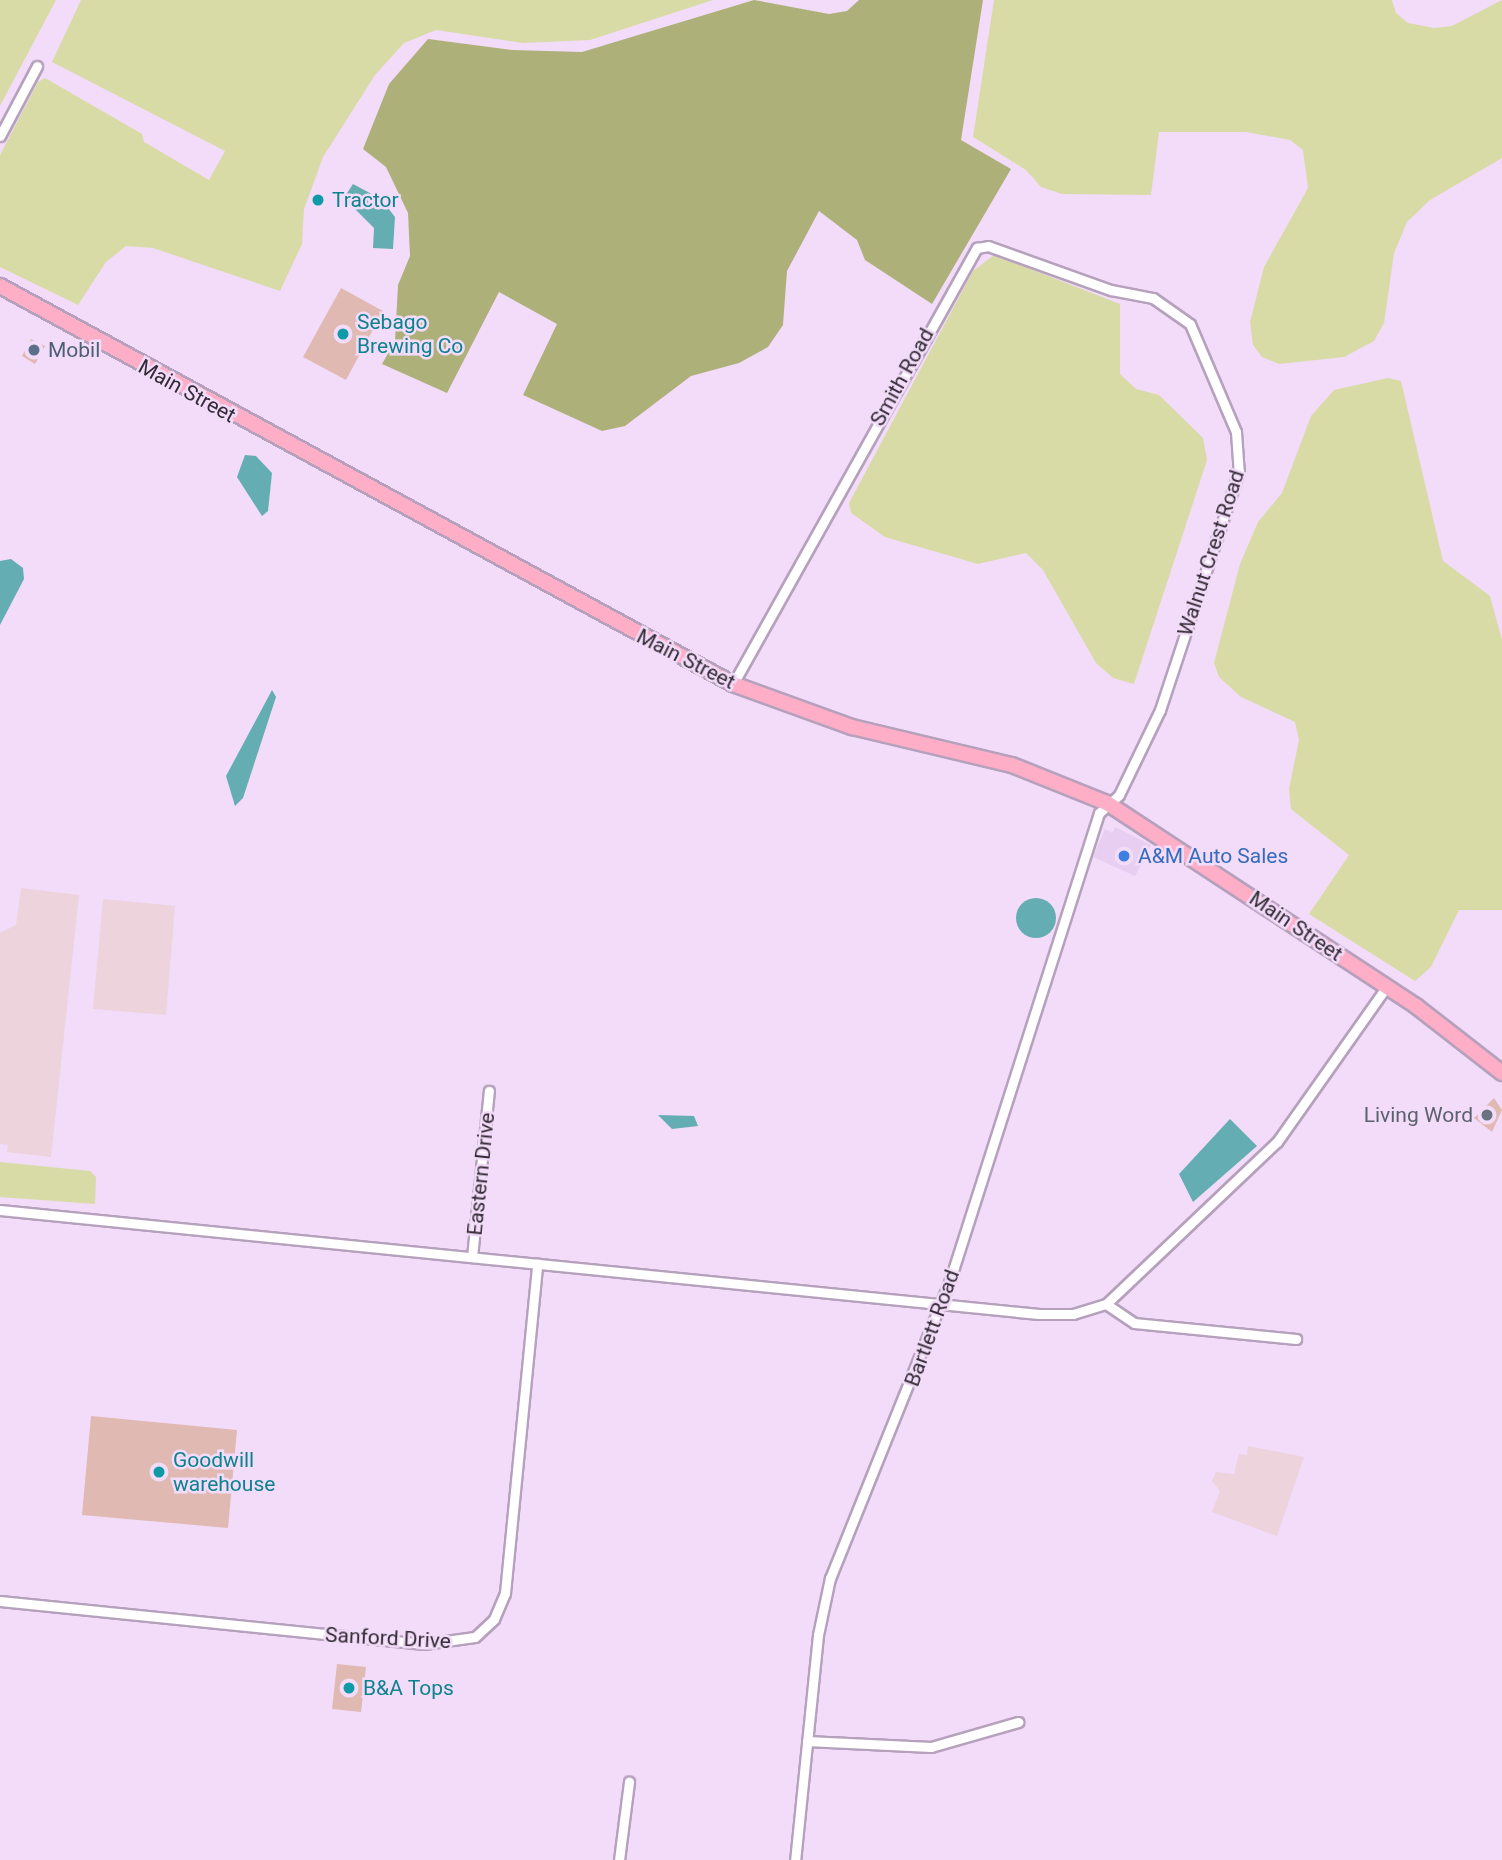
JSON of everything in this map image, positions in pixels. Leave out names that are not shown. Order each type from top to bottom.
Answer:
[{"type":"highway","name":"Main Street","points":[[0,286],[733,684],[852,726],[1012,765],[1107,803],[1387,986],[1502,1073]]},
{"type":"street","points":[[0,136],[37,66]]},
{"type":"street","name":"Smith Road","points":[[733,684],[973,251],[988,246],[1167,304]]},
{"type":"street","name":"Walnut Crest Road","points":[[1107,803],[1119,795],[1160,710],[1240,464],[1236,432],[1203,347],[1186,319],[1167,304]]},
{"type":"street","name":"Bartlett Road","points":[[795,1860],[807,1741],[830,1578],[941,1304],[1085,853],[1107,803]]},
{"type":"street","points":[[0,1210],[1055,1315],[1106,1304],[1277,1142],[1387,986]]},
{"type":"street","name":"Eastern Drive","points":[[472,1257],[489,1091]]},
{"type":"street","name":"Sanford Drive","points":[[0,1601],[424,1644],[475,1637],[494,1619],[505,1593],[537,1264]]},
{"type":"street","points":[[1106,1304],[1134,1322],[1296,1339]]},
{"type":"street","points":[[807,1741],[931,1747],[1017,1722]]},
{"type":"street","points":[[619,1860],[629,1782]]},
{"type":"shaded area","points":[[0,0],[56,0],[0,106]]},
{"type":"shaded area","points":[[81,0],[713,0],[590,40],[523,43],[436,30],[404,43],[375,75],[323,157],[304,209],[302,244],[280,291],[153,248],[126,246],[106,262],[78,305],[0,267],[0,155],[38,82],[45,78],[142,134],[144,142],[209,180],[225,151],[52,62]]},
{"type":"shaded area","points":[[754,0],[829,14],[847,11],[859,0],[983,0],[961,140],[1011,169],[932,304],[865,260],[857,240],[819,211],[787,271],[783,325],[768,347],[739,363],[691,376],[625,426],[602,431],[523,395],[557,324],[499,292],[447,393],[382,364],[395,341],[398,285],[410,256],[408,213],[386,167],[363,149],[389,84],[428,39],[512,50],[582,52]]},
{"type":"shaded area","points":[[994,0],[1392,0],[1396,13],[1408,23],[1434,28],[1452,26],[1502,0],[1502,158],[1430,200],[1407,222],[1394,253],[1384,323],[1374,341],[1344,357],[1279,364],[1262,357],[1253,345],[1250,322],[1264,267],[1308,188],[1303,150],[1290,140],[1246,132],[1159,132],[1151,195],[1062,194],[1041,187],[1026,170],[973,137]]},
{"type":"shaded area","points":[[353,184],[381,199],[395,217],[393,249],[373,248],[374,228],[344,198]]},
{"type":"shaded area","points":[[994,255],[1120,304],[1120,374],[1136,389],[1159,395],[1203,438],[1207,460],[1134,684],[1113,678],[1096,663],[1043,570],[1026,553],[978,564],[885,537],[851,513],[849,503],[973,271]]},
{"type":"shaded area","points":[[1388,378],[1401,381],[1443,561],[1490,596],[1502,640],[1502,910],[1459,910],[1431,967],[1415,981],[1309,914],[1349,855],[1291,809],[1289,789],[1299,740],[1295,722],[1241,697],[1219,677],[1214,663],[1240,564],[1258,522],[1282,493],[1311,416],[1334,390]]},
{"type":"shaded area","points":[[245,455],[256,456],[272,473],[268,511],[262,516],[237,477]]},
{"type":"shaded area","points":[[11,559],[23,568],[24,579],[0,625],[0,561]]},
{"type":"shaded area","points":[[272,690],[276,697],[243,798],[235,806],[226,776]]},
{"type":"shaded area","points":[[1115,827],[1151,845],[1135,876],[1093,857],[1105,829],[1112,833]]},
{"type":"shaded area","points":[[21,888],[79,895],[51,1157],[7,1152],[8,1145],[0,1144],[0,933],[16,925]]},
{"type":"shaded area","points":[[1036,898],[1044,899],[1050,904],[1055,910],[1055,926],[1050,932],[1044,937],[1036,938],[1028,937],[1022,932],[1017,926],[1016,918],[1017,910],[1022,904],[1028,899]]},
{"type":"shaded area","points":[[103,899],[175,906],[166,1015],[93,1009]]},
{"type":"shaded area","points":[[658,1115],[694,1116],[698,1126],[672,1129]]},
{"type":"shaded area","points":[[1230,1119],[1257,1146],[1193,1202],[1179,1174]]},
{"type":"shaded area","points":[[0,1162],[90,1171],[96,1177],[95,1204],[0,1197]]},
{"type":"shaded area","points":[[1248,1446],[1304,1457],[1277,1536],[1212,1512],[1220,1491],[1212,1481],[1216,1472],[1234,1474],[1239,1454],[1247,1455]]},
{"type":"building","name":"Sebago Brewing Co","points":[[341,288],[383,311],[346,380],[303,357]]},
{"type":"building","name":"Mobil","points":[[31,339],[45,346],[35,364],[22,356]]},
{"type":"building","name":"Living Word","points":[[1494,1098],[1502,1110],[1492,1132],[1474,1118]]},
{"type":"building","name":"Goodwill warehouse","points":[[91,1416],[237,1430],[228,1528],[82,1515]]},
{"type":"building","name":"B&A Tops","points":[[337,1664],[366,1667],[361,1712],[332,1709]]},
{"type":"place","name":"Tractor","points":[[318,200]]},
{"type":"place","name":"Sebago Brewing Co","points":[[343,334]]},
{"type":"place","name":"Mobil","points":[[34,350]]},
{"type":"place","name":"A&M Auto Sales","points":[[1124,856]]},
{"type":"place","name":"Living Word","points":[[1487,1115]]},
{"type":"place","name":"Goodwill warehouse","points":[[159,1472]]},
{"type":"place","name":"B&A Tops","points":[[349,1688]]}]
